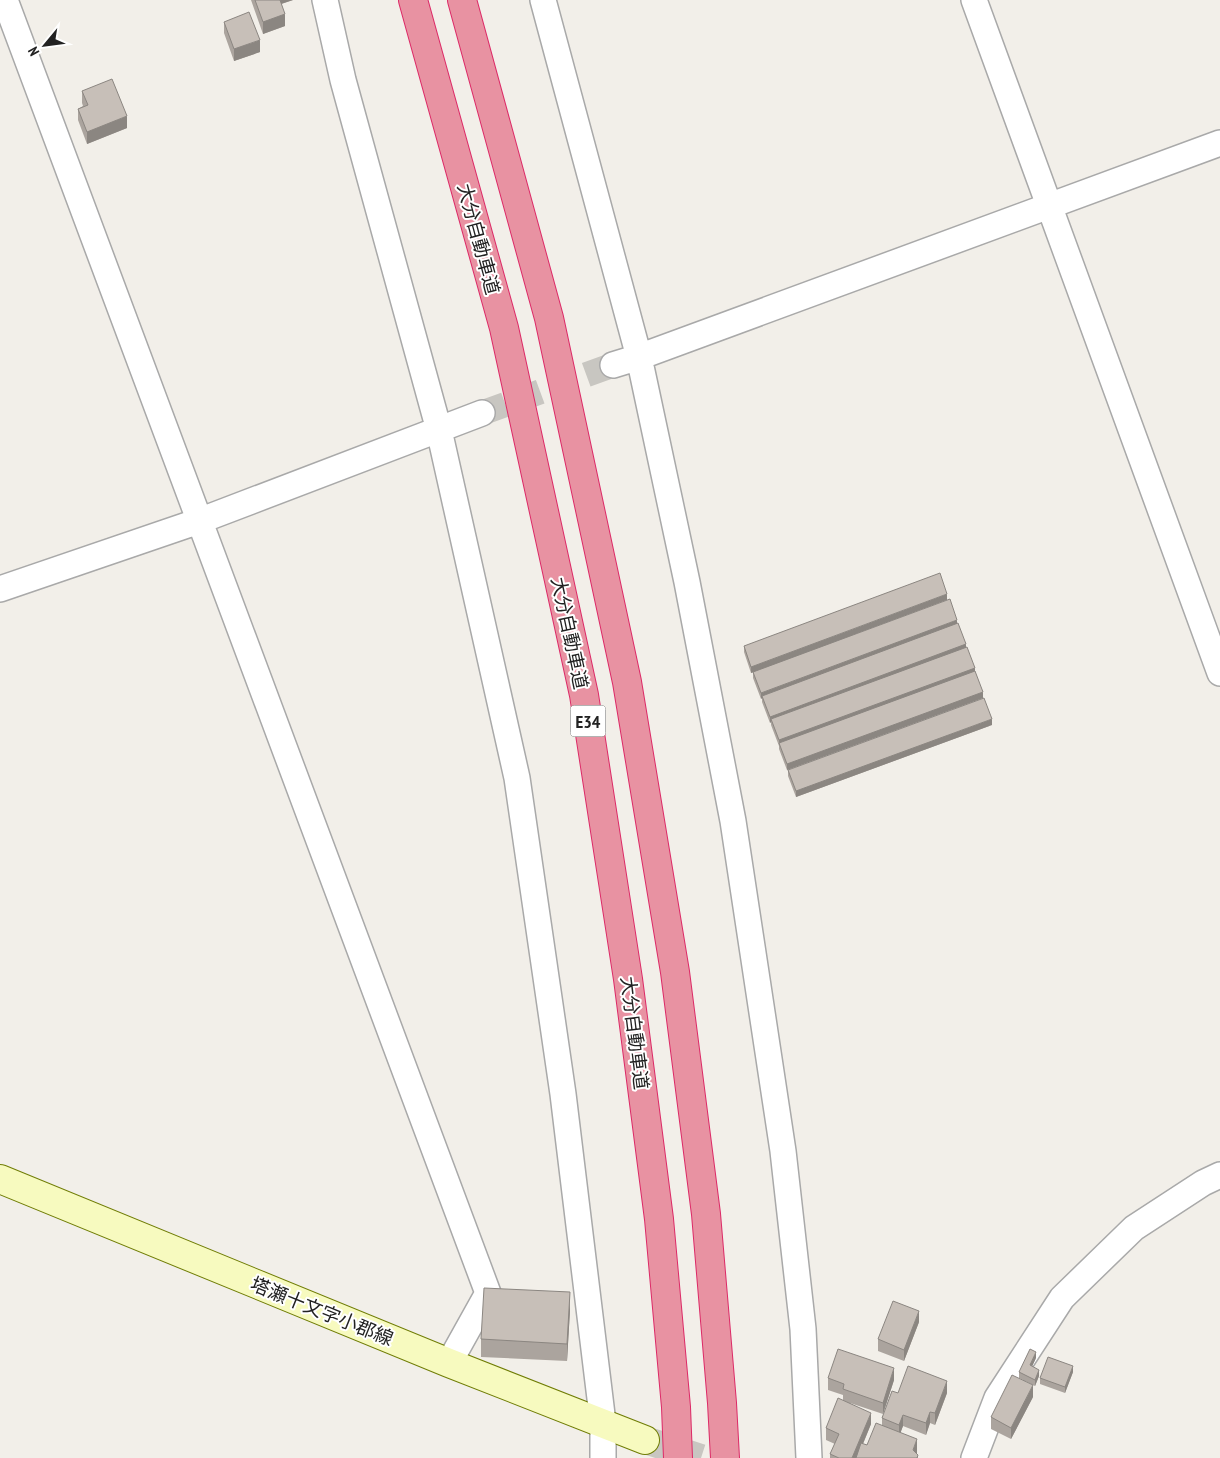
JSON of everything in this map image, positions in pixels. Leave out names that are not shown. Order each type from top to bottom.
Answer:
[{"type":"highway","name":"大分自動車道","points":[[413,0],[504,328],[584,695],[628,979],[656,1200],[676,1407],[678,1458]]},
{"type":"highway","name":"E34","points":[[462,0],[549,318],[627,682],[674,972],[706,1214],[725,1458]]},
{"type":"main road","name":"塔瀬十文字小郡線","points":[[0,1179],[645,1440]]},
{"type":"street","points":[[5,0],[488,1293],[449,1362]]},
{"type":"street","points":[[325,0],[343,80],[439,430],[517,778],[563,1094],[603,1423],[603,1458]]},
{"type":"street","points":[[543,0],[640,357],[687,582],[734,831],[783,1151],[803,1329],[809,1458]]},
{"type":"street","points":[[974,0],[1220,673]]},
{"type":"street","points":[[613,365],[640,357],[1220,143]]},
{"type":"street","points":[[0,589],[199,521],[482,413]]},
{"type":"street","points":[[974,1458],[997,1398],[1062,1298],[1134,1228],[1203,1183],[1220,1175]]},
{"type":"building","points":[[255,0],[280,0],[285,14],[263,22]]},
{"type":"building","points":[[249,12],[260,40],[234,49],[224,22]]},
{"type":"building","points":[[112,79],[127,116],[87,132],[78,109],[88,105],[82,91]]},
{"type":"building","points":[[940,573],[947,594],[751,667],[744,646]]},
{"type":"building","points":[[950,599],[957,620],[761,693],[753,672]]},
{"type":"building","points":[[958,623],[966,644],[770,717],[762,696]]},
{"type":"building","points":[[967,647],[975,668],[779,740],[771,719]]},
{"type":"building","points":[[975,671],[983,692],[787,764],[779,743]]},
{"type":"building","points":[[984,698],[992,719],[796,791],[788,770]]},
{"type":"building","points":[[484,1288],[570,1292],[567,1344],[481,1339]]},
{"type":"building","points":[[893,1301],[919,1311],[904,1350],[878,1339]]},
{"type":"building","points":[[838,1349],[894,1368],[883,1403],[843,1389],[844,1384],[828,1378]]},
{"type":"building","points":[[1030,1349],[1036,1352],[1030,1365],[1039,1370],[1035,1380],[1019,1372]]},
{"type":"building","points":[[1048,1357],[1073,1366],[1065,1387],[1040,1378]]},
{"type":"building","points":[[908,1366],[947,1381],[935,1413],[930,1412],[926,1423],[903,1415],[899,1425],[882,1418],[892,1391],[898,1393]]},
{"type":"building","points":[[1012,1375],[1033,1385],[1011,1428],[991,1417]]},
{"type":"building","points":[[838,1398],[871,1413],[852,1458],[839,1458],[830,1454],[839,1434],[826,1428]]},
{"type":"building","points":[[876,1423],[917,1439],[913,1450],[918,1455],[917,1458],[856,1458],[861,1443],[867,1445]]},
{"type":"tunnel","points":[[482,413],[613,365]]},
{"type":"tunnel","points":[[645,1440],[701,1458]]}]
